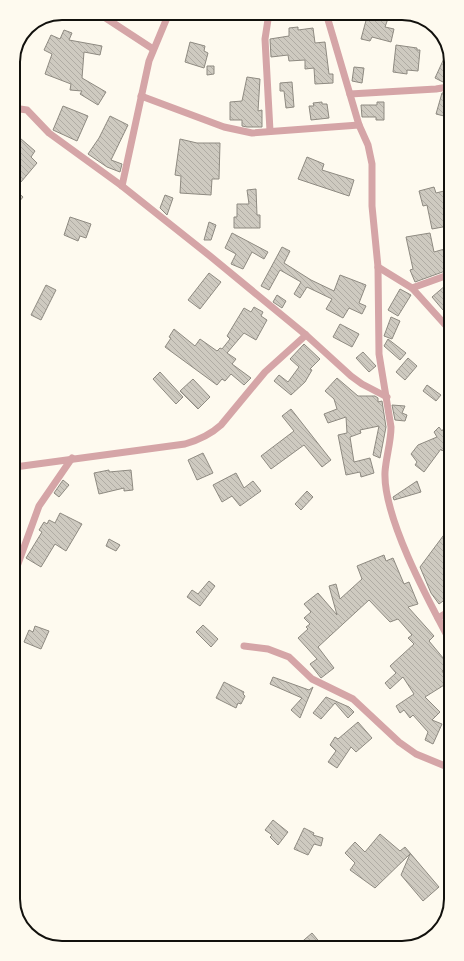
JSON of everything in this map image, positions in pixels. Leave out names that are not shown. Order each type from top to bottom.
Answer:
[{"type":"street","points":[[109,20],[153,49]]},
{"type":"street","points":[[122,186],[141,96],[153,49],[166,20]]},
{"type":"street","points":[[268,20],[265,39],[270,131]]},
{"type":"street","points":[[328,20],[359,125],[368,145],[372,164],[372,206],[378,266],[379,354],[387,397],[391,439],[385,472],[390,507],[402,542],[444,630]]},
{"type":"street","points":[[350,94],[444,88]]},
{"type":"street","points":[[141,96],[235,130],[252,133],[359,125]]},
{"type":"street","points":[[20,109],[27,110],[49,133],[122,186],[306,335],[351,376],[362,384],[387,397]]},
{"type":"street","points":[[378,266],[412,288],[444,324]]},
{"type":"street","points":[[412,288],[444,277]]},
{"type":"street","points":[[20,466],[72,458],[185,444],[199,440],[214,432],[265,372],[306,335]]},
{"type":"street","points":[[20,558],[39,506],[72,458]]},
{"type":"street","points":[[438,618],[444,614]]},
{"type":"street","points":[[244,646],[268,649],[289,657],[312,678],[353,699],[405,746],[432,762],[444,766]]},
{"type":"building","points":[[366,20],[388,20],[385,27],[394,29],[391,42],[372,37],[370,41],[361,39]]},
{"type":"building","points":[[298,27],[298,30],[313,28],[315,43],[325,42],[329,74],[333,74],[333,83],[315,84],[314,68],[305,69],[305,60],[289,61],[288,55],[271,57],[270,39],[289,36],[289,28]]},
{"type":"building","points":[[64,30],[72,33],[69,40],[102,46],[100,55],[84,52],[82,78],[106,92],[98,105],[80,94],[82,91],[70,90],[71,84],[45,74],[52,54],[44,50],[51,35],[60,39]]},
{"type":"building","points":[[190,42],[205,46],[204,51],[208,53],[204,68],[185,62]]},
{"type":"building","points":[[396,45],[417,48],[417,50],[420,50],[418,71],[407,70],[407,74],[393,72]]},
{"type":"building","points":[[444,59],[443,82],[435,78]]},
{"type":"building","points":[[207,66],[214,66],[214,74],[207,75]]},
{"type":"building","points":[[354,67],[364,68],[362,83],[352,81]]},
{"type":"building","points":[[247,77],[260,79],[258,111],[262,110],[262,127],[242,126],[242,120],[230,120],[230,102],[242,101]]},
{"type":"building","points":[[292,82],[294,107],[286,108],[284,91],[280,91],[280,83]]},
{"type":"building","points":[[442,93],[444,93],[444,116],[436,114]]},
{"type":"building","points":[[322,102],[322,104],[327,104],[329,118],[311,120],[309,106],[314,106],[313,103]]},
{"type":"building","points":[[377,102],[384,102],[384,120],[376,120],[376,117],[362,117],[361,105],[377,105]]},
{"type":"building","points":[[63,106],[88,116],[77,141],[53,130]]},
{"type":"building","points":[[110,116],[128,125],[111,160],[122,164],[120,172],[107,167],[88,154],[99,138]]},
{"type":"building","points":[[20,138],[35,151],[31,157],[37,163],[21,182]]},
{"type":"building","points":[[180,139],[197,143],[220,143],[219,179],[212,179],[211,195],[180,193],[181,176],[175,175]]},
{"type":"building","points":[[307,157],[324,164],[322,170],[354,180],[349,196],[298,179]]},
{"type":"building","points":[[434,187],[436,193],[444,191],[444,227],[432,229],[427,205],[423,206],[419,191]]},
{"type":"building","points":[[256,189],[257,215],[260,215],[260,228],[234,228],[234,217],[237,217],[237,204],[249,204],[247,190]]},
{"type":"building","points":[[165,195],[173,198],[167,215],[160,208]]},
{"type":"building","points":[[70,217],[91,224],[86,238],[80,236],[78,241],[64,235]]},
{"type":"building","points":[[209,222],[216,225],[211,240],[204,240]]},
{"type":"building","points":[[232,233],[268,252],[264,259],[252,252],[243,269],[231,264],[236,254],[225,248]]},
{"type":"building","points":[[430,233],[434,252],[444,249],[444,271],[415,282],[410,270],[413,269],[406,237]]},
{"type":"building","points":[[282,247],[290,251],[284,263],[311,280],[334,291],[340,275],[366,285],[359,303],[366,306],[362,314],[349,308],[343,318],[326,309],[332,299],[307,287],[300,298],[294,294],[301,282],[280,270],[269,290],[261,286]]},
{"type":"building","points":[[209,273],[221,282],[200,309],[188,300]]},
{"type":"building","points":[[46,285],[56,290],[41,320],[31,315]]},
{"type":"building","points":[[444,287],[443,310],[432,297]]},
{"type":"building","points":[[400,289],[411,295],[398,316],[388,310]]},
{"type":"building","points":[[277,295],[286,301],[282,308],[273,302]]},
{"type":"building","points":[[254,307],[263,312],[261,316],[267,320],[256,340],[244,333],[227,353],[236,359],[232,364],[251,378],[244,385],[231,374],[225,381],[222,379],[217,385],[165,347],[171,338],[169,337],[174,329],[195,346],[200,339],[217,351],[220,348],[222,349],[230,339],[227,336],[244,308],[251,312]]},
{"type":"building","points":[[391,317],[400,321],[392,339],[384,336]]},
{"type":"building","points":[[340,324],[359,334],[352,347],[333,337]]},
{"type":"building","points":[[388,339],[406,353],[400,360],[384,346]]},
{"type":"building","points":[[304,344],[320,359],[310,369],[312,370],[305,382],[291,395],[274,381],[279,375],[288,382],[299,367],[290,359]]},
{"type":"building","points":[[363,352],[376,366],[369,372],[356,358]]},
{"type":"building","points":[[408,358],[417,366],[405,380],[396,372]]},
{"type":"building","points":[[160,372],[183,397],[176,404],[153,379]]},
{"type":"building","points":[[337,378],[358,396],[375,396],[378,398],[378,402],[382,401],[386,427],[380,458],[373,455],[379,426],[360,430],[361,433],[350,437],[354,462],[370,458],[374,473],[361,477],[360,472],[346,475],[338,435],[347,433],[346,417],[328,423],[324,414],[337,409],[334,399],[325,391]]},
{"type":"building","points":[[193,379],[210,397],[198,409],[180,391]]},
{"type":"building","points":[[427,385],[441,395],[436,401],[423,391]]},
{"type":"building","points":[[392,405],[405,406],[402,413],[407,415],[405,421],[395,420]]},
{"type":"building","points":[[291,409],[331,460],[322,467],[304,445],[271,469],[261,456],[294,431],[282,416]]},
{"type":"building","points":[[439,427],[442,431],[444,428],[444,449],[442,451],[441,449],[424,472],[415,465],[417,462],[411,454],[418,445],[437,437],[434,432]]},
{"type":"building","points":[[203,453],[213,473],[197,480],[188,460]]},
{"type":"building","points":[[109,470],[109,472],[131,470],[133,490],[124,491],[124,488],[99,494],[94,473]]},
{"type":"building","points":[[236,473],[244,488],[253,481],[261,491],[240,506],[232,496],[222,502],[213,485]]},
{"type":"building","points":[[63,480],[69,485],[59,497],[54,493]]},
{"type":"building","points":[[417,481],[421,492],[394,500],[393,497]]},
{"type":"building","points":[[307,491],[313,497],[301,510],[295,504]]},
{"type":"building","points":[[60,513],[82,524],[66,551],[55,544],[41,567],[26,558],[42,532],[39,530],[44,522],[47,524],[49,520],[55,523]]},
{"type":"building","points":[[444,535],[444,600],[439,604],[431,593],[420,567]]},
{"type":"building","points":[[109,539],[120,545],[116,551],[106,546]]},
{"type":"building","points":[[384,555],[386,561],[393,558],[404,584],[409,582],[418,604],[408,607],[434,636],[429,641],[444,659],[444,669],[442,671],[444,674],[444,685],[425,697],[440,712],[432,720],[442,724],[433,744],[425,740],[428,732],[413,715],[410,718],[404,710],[400,713],[396,706],[414,694],[403,677],[390,689],[385,683],[396,673],[390,666],[414,644],[408,638],[412,635],[398,619],[390,622],[369,600],[318,647],[334,668],[321,678],[310,664],[317,659],[298,638],[308,629],[306,627],[310,624],[304,618],[311,612],[304,604],[318,593],[337,615],[329,586],[336,584],[340,599],[362,579],[357,566]]},
{"type":"building","points":[[209,581],[215,586],[200,606],[187,597],[192,590],[198,594]]},
{"type":"building","points":[[203,625],[218,639],[211,647],[196,632]]},
{"type":"building","points":[[35,626],[49,631],[41,649],[24,642],[29,630],[33,632]]},
{"type":"building","points":[[273,677],[309,690],[313,687],[300,718],[291,710],[302,698],[270,684]]},
{"type":"building","points":[[224,682],[244,692],[243,694],[245,696],[241,704],[238,703],[236,708],[216,698]]},
{"type":"building","points":[[326,697],[349,707],[354,712],[348,718],[335,703],[321,719],[313,713]]},
{"type":"building","points":[[358,722],[372,738],[356,752],[351,747],[337,768],[328,762],[336,751],[330,745],[335,737],[338,739]]},
{"type":"building","points":[[273,820],[288,832],[278,845],[270,837],[272,835],[265,830]]},
{"type":"building","points":[[304,828],[314,833],[313,835],[323,838],[321,846],[314,844],[308,855],[294,849]]},
{"type":"building","points":[[380,834],[400,851],[405,847],[439,887],[423,901],[401,875],[410,854],[375,888],[350,870],[355,863],[345,853],[355,842],[365,852]]},
{"type":"building","points":[[312,933],[319,941],[303,941]]}]
